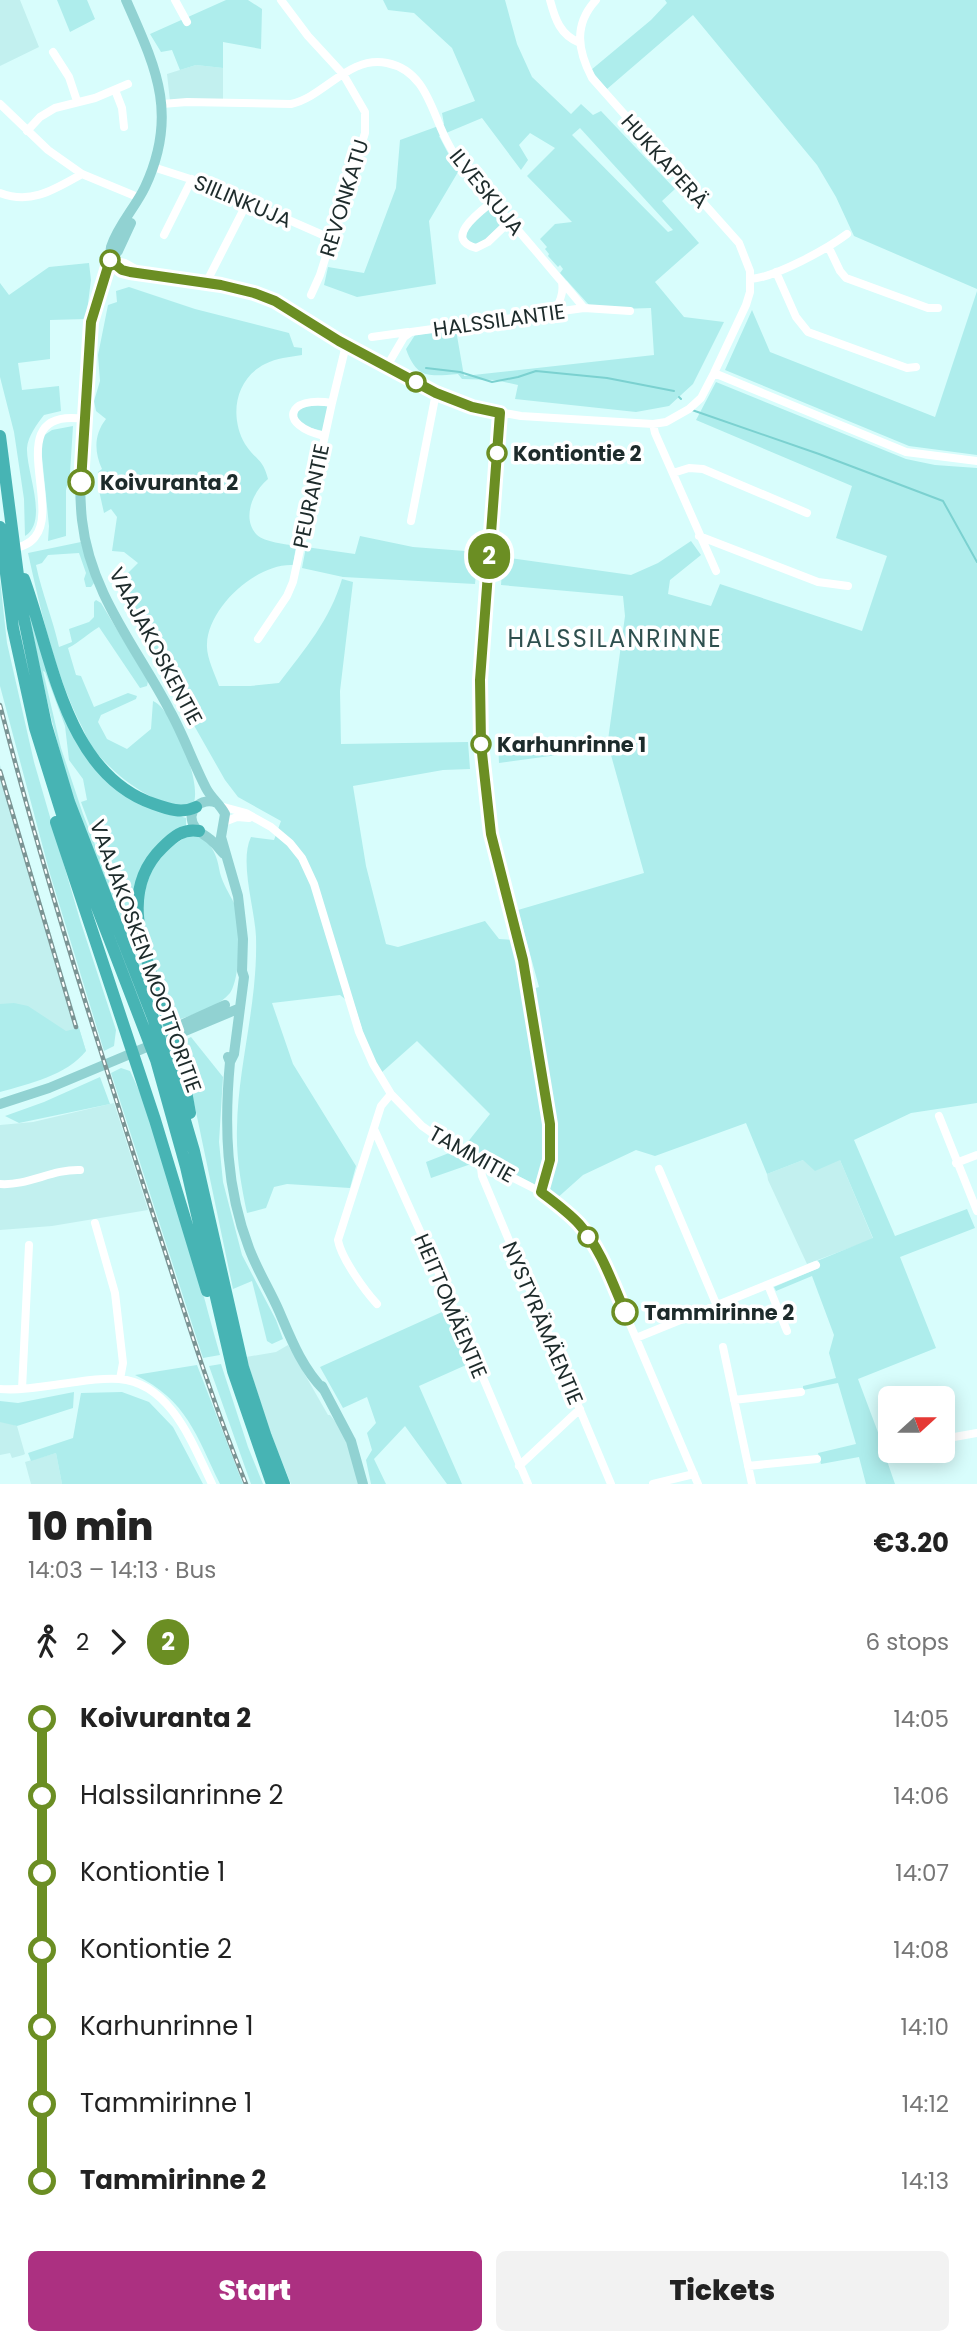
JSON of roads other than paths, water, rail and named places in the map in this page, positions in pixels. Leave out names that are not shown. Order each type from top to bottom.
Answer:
[{"type":"highway","name":"VAAJAKOSKEN MOOTTORITIE","points":[[0,436],[5,532],[11,569],[37,687],[61,776],[88,854],[153,1018],[194,1151],[240,1356],[284,1484]]},
{"type":"highway","name":"VAAJAKOSKEN MOOTTORITIE","points":[[11,569],[21,667],[47,770],[69,835],[156,1060],[192,1191],[219,1316],[244,1408],[272,1484]]},
{"type":"highway","points":[[11,569],[29,593],[62,696],[75,727],[96,764],[121,788],[144,801],[180,811],[197,806]]},
{"type":"highway","points":[[47,770],[52,809],[155,1121],[204,1282],[219,1316]]},
{"type":"highway","points":[[194,1151],[194,1132],[181,1067],[141,939],[137,906],[142,878],[155,856],[176,835],[187,830],[200,832]]},
{"type":"main road","name":"VAAJAKOSKENTIE","points":[[127,0],[150,54],[160,87],[162,123],[153,167],[118,251],[110,260],[91,322],[81,505],[92,568],[105,599],[171,712],[208,791],[219,805]]},
{"type":"main road","name":"VAAJAKOSKENTIE","points":[[194,760],[201,791],[197,806]]},
{"type":"main road","points":[[226,855],[200,832],[192,820],[197,806],[208,800],[219,805],[225,814],[221,837],[235,880],[241,914],[242,971],[229,1047],[227,1119],[232,1188],[249,1249],[309,1373],[324,1390],[351,1441],[363,1484]]},
{"type":"main road","points":[[200,832],[215,833],[224,823]]},
{"type":"main road","points":[[0,1104],[49,1088],[92,1068],[100,1060],[130,1051],[228,1004],[236,1007]]},
{"type":"street","points":[[175,0],[187,22]]},
{"type":"street","name":"REVONKATU","points":[[281,0],[343,74],[365,112],[365,134],[332,239],[311,295]]},
{"type":"street","name":"HUKKAPERÄ","points":[[550,0],[561,28],[568,38],[579,43],[581,56],[596,82],[738,243],[751,279]]},
{"type":"street","points":[[579,43],[583,19],[596,0]]},
{"type":"street","points":[[53,52],[69,77],[77,101]]},
{"type":"street","name":"ILVESKUJA","points":[[162,104],[291,104],[304,100],[360,65],[387,62],[411,76],[429,97],[454,156],[584,308]]},
{"type":"street","points":[[27,131],[40,117],[55,108],[128,84]]},
{"type":"street","points":[[116,90],[124,127]]},
{"type":"street","points":[[0,104],[48,150],[82,174],[137,203]]},
{"type":"street","name":"SIILINKUJA","points":[[153,167],[248,201],[332,239]]},
{"type":"street","points":[[0,193],[23,199],[40,196],[82,174]]},
{"type":"street","points":[[164,235],[192,179]]},
{"type":"street","points":[[206,284],[248,201]]},
{"type":"street","points":[[492,202],[466,224],[463,236],[465,242],[476,248],[483,245],[510,222]]},
{"type":"street","points":[[110,260],[122,270],[240,289],[275,301],[346,345],[436,393],[472,407],[500,413],[653,424],[666,422],[689,409],[701,398],[746,305],[751,279],[776,272],[829,248],[847,234]]},
{"type":"street","points":[[829,248],[846,278],[928,308],[938,308]]},
{"type":"street","points":[[776,272],[796,317],[808,332],[907,368],[916,367]]},
{"type":"street","points":[[552,313],[559,304],[563,291],[562,282]]},
{"type":"street","name":"HALSSILANTIE","points":[[387,366],[404,337],[411,332],[584,308],[630,311]]},
{"type":"street","points":[[372,337],[411,332]]},
{"type":"street","name":"PEURANTIE","points":[[258,639],[287,596],[293,582],[346,345]]},
{"type":"street","points":[[714,373],[906,452],[977,461]]},
{"type":"street","points":[[411,521],[436,393]]},
{"type":"street","points":[[324,436],[299,426],[294,419],[294,413],[298,406],[310,401],[331,403]]},
{"type":"street","points":[[500,413],[480,680],[481,744],[491,834],[523,960],[550,1124],[550,1160],[541,1192]]},
{"type":"street","points":[[0,552],[29,543],[40,529],[34,461],[34,443],[39,430],[59,417],[84,419]]},
{"type":"street","points":[[653,424],[716,571]]},
{"type":"street","points":[[673,473],[689,468],[703,469],[807,513]]},
{"type":"street","points":[[699,536],[818,582],[848,586]]},
{"type":"street","name":"TAMMITIE","points":[[219,805],[240,811],[271,827],[290,843],[306,866],[318,896],[359,1032],[373,1064],[391,1094],[422,1126],[452,1147],[541,1192],[578,1224],[592,1241],[698,1484]]},
{"type":"street","points":[[224,823],[237,817],[258,820]]},
{"type":"street","points":[[377,1304],[341,1251],[338,1240],[381,1106],[391,1094]]},
{"type":"street","points":[[939,1116],[977,1211]]},
{"type":"street","name":"HEITTOMÄENTIE","points":[[374,1129],[528,1484]]},
{"type":"street","points":[[957,1163],[977,1155]]},
{"type":"street","name":"NYSTYRÄMÄENTIE","points":[[484,1161],[482,1176],[611,1484]]},
{"type":"street","points":[[659,1169],[717,1306]]},
{"type":"street","points":[[0,1184],[19,1184],[63,1171],[80,1170]]},
{"type":"street","points":[[96,1223],[115,1293],[123,1363],[120,1379]]},
{"type":"street","points":[[22,1389],[29,1245]]},
{"type":"street","points":[[636,1338],[816,1265]]},
{"type":"street","points":[[768,1285],[787,1331]]},
{"type":"street","points":[[723,1347],[752,1484]]},
{"type":"street","points":[[0,1389],[120,1379],[147,1389],[167,1405],[180,1422],[212,1484]]},
{"type":"street","points":[[734,1400],[801,1392]]},
{"type":"street","points":[[519,1466],[580,1409]]},
{"type":"street","points":[[956,1437],[977,1433]]},
{"type":"street","points":[[748,1466],[817,1459]]},
{"type":"street","points":[[653,1484],[694,1474]]},
{"type":"waterway","points":[[426,368],[460,372],[492,382],[536,371],[607,378],[674,391]]},
{"type":"waterway","points":[[692,410],[943,501],[977,562]]},
{"type":"railway","points":[[0,705],[51,889],[107,1071],[181,1303],[246,1484]]},
{"type":"railway","points":[[0,771],[76,1027]]},
{"type":"place","name":"Kontiontie 2","points":[[497,453]]},
{"type":"place","name":"Koivuranta 2","points":[[81,482]]},
{"type":"place","name":"Karhunrinne 1","points":[[481,744]]},
{"type":"place","name":"Tammirinne 2","points":[[625,1312]]},
{"type":"district","name":"HALSSILANRINNE","points":[[615,638]]}]
